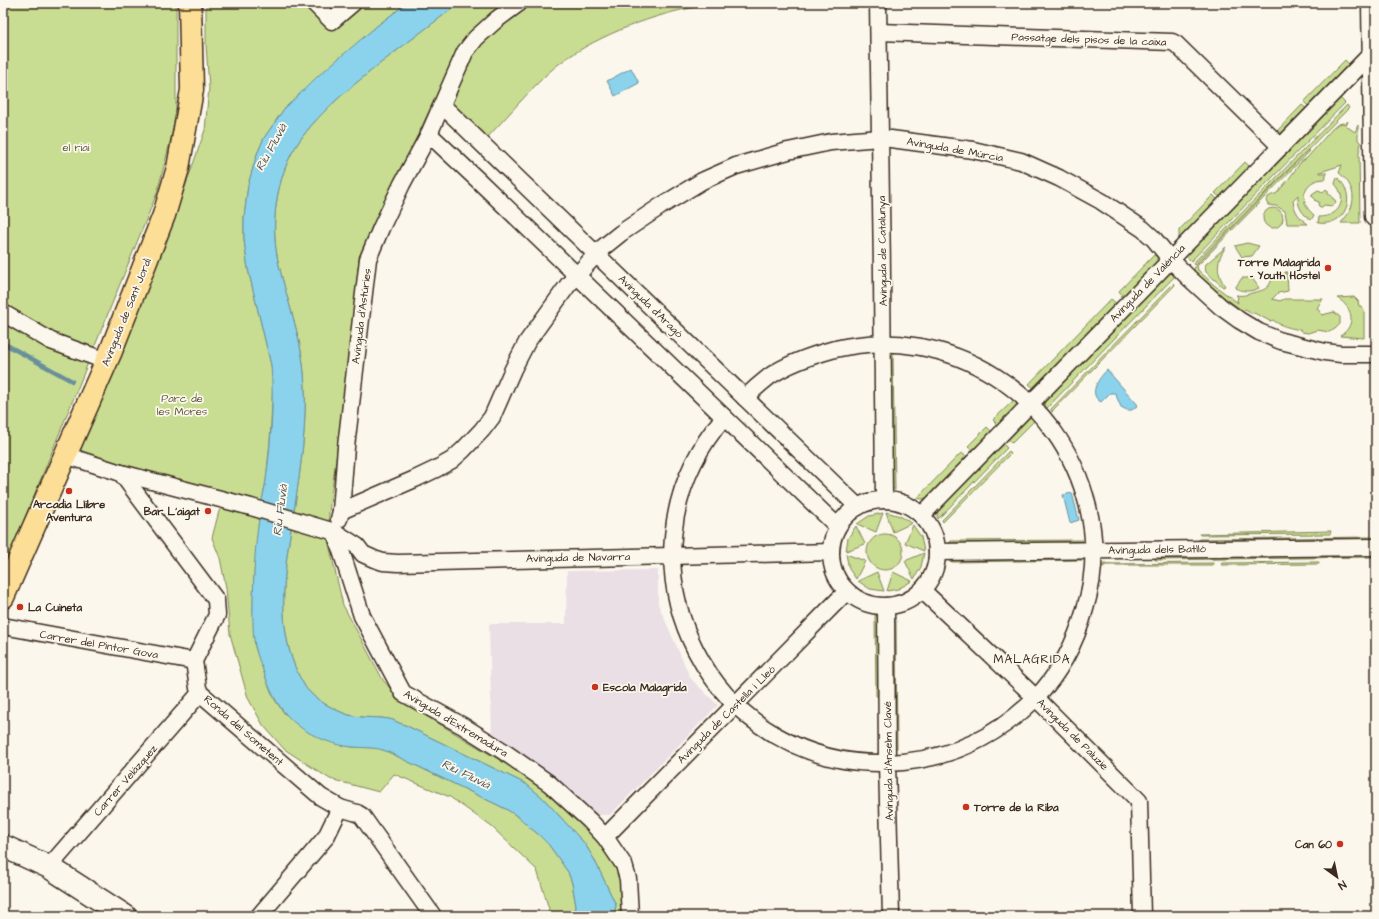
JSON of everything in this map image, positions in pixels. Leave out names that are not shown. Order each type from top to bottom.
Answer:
[{"type":"main road","points":[[1373,3],[1376,216]]},
{"type":"main road","name":"Avinguda de Sant Jordi","points":[[3,597],[106,361],[164,215],[178,168],[192,90],[190,6]]},
{"type":"main road","points":[[3,846],[49,867],[125,916]]},
{"type":"street","points":[[314,3],[332,21],[353,3]]},
{"type":"street","name":"Avinguda d'Astúries","points":[[335,532],[341,511],[347,439],[368,259],[402,184],[442,107],[465,52],[476,38],[496,20],[519,3]]},
{"type":"street","name":"Avinguda de Catalunya","points":[[878,3],[884,500]]},
{"type":"street","name":"Passatge dels pisos de la caixa","points":[[879,32],[1172,42],[1176,44],[1281,147]]},
{"type":"street","name":"Avinguda de València","points":[[922,515],[1374,52]]},
{"type":"street","name":"Avinguda d'Aragó","points":[[442,107],[858,507]]},
{"type":"street","points":[[429,134],[837,526]]},
{"type":"street","name":"Avinguda de Múrcia","points":[[341,511],[415,480],[452,460],[463,450],[492,417],[513,369],[527,342],[543,317],[576,274],[596,254],[621,233],[702,181],[736,166],[788,151],[831,142],[880,138],[973,150],[1021,161],[1059,178],[1101,200],[1143,229],[1154,239],[1170,260],[1221,307],[1258,332],[1281,341],[1324,352],[1341,354],[1376,354]]},
{"type":"street","points":[[3,313],[51,341],[106,361]]},
{"type":"street","points":[[724,417],[707,438],[691,468],[681,494],[675,520],[672,555],[676,593],[682,618],[691,641],[701,661],[714,680],[736,705],[760,725],[781,738],[810,751],[860,763],[887,763],[926,759],[959,750],[986,737],[1003,726],[1036,698],[1069,652],[1080,627],[1092,578],[1093,550],[1091,520],[1085,493],[1074,464],[1061,440],[1030,403],[1014,388],[987,370],[950,354],[912,345],[883,343],[851,346],[821,353],[798,361],[770,376],[745,398]]},
{"type":"street","points":[[64,455],[121,473],[216,600],[217,615],[194,661]]},
{"type":"street","name":"Avinguda de Navarra","points":[[121,473],[253,508],[335,532],[357,546],[363,554],[374,560],[383,562],[398,563],[831,552]]},
{"type":"street","points":[[884,500],[900,502],[911,507],[922,515],[933,533],[937,552],[936,565],[931,578],[922,590],[904,602],[886,606],[875,605],[864,601],[847,591],[837,578],[831,552],[837,526],[858,507],[872,501],[884,500]]},
{"type":"street","name":"Avinguda d'Extremadura","points":[[335,532],[362,616],[403,694],[463,726],[503,751],[550,784],[576,808],[605,837],[624,865],[628,873],[630,916]]},
{"type":"street","name":"Avinguda dels Batlló","points":[[937,552],[1376,547]]},
{"type":"street","name":"Avinguda de Paluzie","points":[[922,590],[1036,698],[1139,800],[1142,916]]},
{"type":"street","name":"Avinguda de Castella i Lleó","points":[[605,837],[847,591]]},
{"type":"street","name":"Avinguda d'Anselm Clavé","points":[[886,606],[887,763],[891,916]]},
{"type":"street","name":"Carrer del Pintor Gova","points":[[3,626],[194,661]]},
{"type":"street","name":"Ronda del Sometent","points":[[194,661],[200,693],[316,792],[340,808],[362,816],[433,916]]},
{"type":"street","name":"Carrer Velázquez","points":[[49,867],[200,693]]},
{"type":"street","points":[[259,916],[326,837],[340,808]]},
{"type":"shaded area","name":"Escola Malagrida","points":[[658,570],[658,604],[690,677],[718,705],[610,815],[598,815],[554,776],[492,737],[489,624],[566,624],[567,571]]},
{"type":"green space","name":"el riai","points":[[3,3],[176,3],[176,119],[157,193],[3,572]]},
{"type":"green space","name":"Parc de les Mores","points":[[206,3],[307,3],[333,28],[368,3],[407,3],[378,25],[284,109],[264,138],[257,154],[248,185],[244,218],[244,240],[248,269],[271,365],[273,382],[270,441],[266,481],[259,518],[253,608],[255,647],[268,684],[275,700],[284,713],[318,736],[352,747],[378,748],[386,751],[506,809],[520,818],[549,845],[568,872],[572,883],[576,906],[575,916],[547,916],[549,909],[537,870],[492,827],[450,797],[394,774],[379,792],[330,779],[284,749],[263,725],[248,698],[230,634],[226,588],[220,558],[212,538],[219,511],[234,494],[205,489],[74,458],[168,236],[205,130],[209,88],[206,45]]},
{"type":"green space","points":[[460,3],[507,3],[455,56],[359,260],[344,399],[329,512],[328,540],[343,605],[383,680],[401,701],[533,780],[590,831],[613,863],[620,877],[621,916],[614,916],[616,905],[594,859],[585,844],[543,798],[526,784],[405,725],[388,719],[349,715],[325,704],[305,687],[292,659],[286,633],[284,606],[285,578],[305,422],[305,397],[304,373],[300,345],[281,275],[276,248],[275,223],[277,197],[280,185],[288,161],[305,133],[317,119],[356,83]]},
{"type":"green space","points":[[530,3],[721,4],[696,7],[664,14],[629,26],[577,52],[561,62],[548,73],[485,140],[452,104],[453,96],[467,65],[478,48],[499,27]]},
{"type":"green space","points":[[1345,60],[1350,65],[1309,107],[1304,102]]},
{"type":"green space","points":[[1340,98],[1345,103],[1191,261],[1186,256],[1187,254]]},
{"type":"green space","points":[[1302,105],[1307,109],[1283,133],[1275,133]]},
{"type":"green space","points":[[1347,105],[1349,108],[1194,265],[1193,263]]},
{"type":"green space","points":[[1348,121],[1346,126],[1355,132],[1358,125],[1358,140],[1361,143],[1359,152],[1360,223],[1341,223],[1349,212],[1353,200],[1350,185],[1339,173],[1342,165],[1320,172],[1327,173],[1325,179],[1318,180],[1307,187],[1304,198],[1305,204],[1314,215],[1311,220],[1301,209],[1298,203],[1298,195],[1293,200],[1294,208],[1302,219],[1308,224],[1287,224],[1285,211],[1276,206],[1268,205],[1266,201],[1268,197],[1276,194],[1301,162],[1307,158],[1332,129],[1338,124],[1345,124]]},
{"type":"green space","points":[[1308,150],[1310,151],[1197,266],[1198,270],[1214,285],[1238,303],[1238,297],[1236,295],[1244,295],[1267,288],[1272,279],[1276,279],[1276,277],[1285,277],[1285,272],[1287,272],[1288,291],[1278,293],[1272,299],[1280,301],[1284,299],[1323,299],[1317,308],[1322,315],[1334,312],[1340,317],[1340,324],[1329,332],[1317,330],[1308,333],[1302,332],[1300,330],[1289,328],[1273,320],[1270,321],[1254,313],[1250,313],[1245,309],[1243,311],[1221,295],[1195,272],[1194,269],[1196,265]]},
{"type":"green space","points":[[1245,162],[1251,168],[1221,198],[1215,193]]},
{"type":"green space","points":[[1337,177],[1347,193],[1348,201],[1346,209],[1336,220],[1328,223],[1318,223],[1319,217],[1332,214],[1337,211],[1340,206],[1341,195],[1335,184]]},
{"type":"green space","points":[[1326,189],[1328,194],[1332,196],[1336,202],[1333,206],[1324,205],[1320,207],[1318,205],[1319,202],[1314,200],[1315,199],[1312,194],[1318,190],[1323,192]]},
{"type":"green space","points":[[1213,195],[1218,200],[1179,240],[1179,230]]},
{"type":"green space","points":[[1273,208],[1280,211],[1283,218],[1280,225],[1273,228],[1266,225],[1263,218],[1266,211]]},
{"type":"green space","points":[[1247,243],[1259,246],[1252,256],[1242,257],[1235,246]]},
{"type":"green space","points":[[1226,247],[1220,257],[1218,266],[1220,276],[1225,286],[1223,287],[1206,272],[1205,267],[1206,264]]},
{"type":"green space","points":[[1154,255],[1157,255],[1157,263],[1122,298],[1119,291]]},
{"type":"green space","points":[[1170,273],[1177,274],[1046,409],[1044,402],[1047,397]]},
{"type":"green space","points":[[1242,278],[1252,278],[1259,288],[1247,291],[1235,288]]},
{"type":"green space","points":[[1174,283],[1175,285],[1052,412],[1051,409]]},
{"type":"green space","points":[[1354,297],[1358,301],[1359,306],[1361,306],[1364,310],[1364,338],[1340,336],[1349,327],[1351,316],[1347,306],[1337,298]]},
{"type":"green space","points":[[1111,299],[1117,304],[1034,388],[1029,384]]},
{"type":"green space","points":[[892,353],[895,490],[891,487],[890,354]]},
{"type":"green space","points":[[1016,398],[1016,408],[997,426],[995,425],[996,423],[993,420]]},
{"type":"green space","points":[[1028,417],[1037,418],[1012,443],[1007,438]]},
{"type":"green space","points":[[987,427],[992,432],[974,451],[968,446]]},
{"type":"green space","points":[[1002,443],[1007,448],[938,519],[938,510]]},
{"type":"green space","points":[[1009,451],[1011,453],[943,522],[942,520]]},
{"type":"green space","points":[[961,453],[968,457],[927,498],[917,498]]},
{"type":"green space","points":[[886,512],[900,516],[912,523],[893,532]]},
{"type":"green space","points":[[883,513],[876,532],[857,524],[869,516]]},
{"type":"green space","points":[[913,525],[921,537],[924,551],[905,543]]},
{"type":"green space","points":[[856,526],[865,544],[846,551],[848,538]]},
{"type":"green space","points":[[1331,531],[1330,534],[1199,534]]},
{"type":"green space","points":[[889,534],[898,539],[902,545],[902,559],[898,565],[889,570],[881,570],[872,565],[868,559],[867,548],[872,539],[878,535]]},
{"type":"green space","points":[[1372,537],[1372,540],[1199,542],[1199,539]]},
{"type":"green space","points":[[1083,540],[1084,542],[1081,543],[949,543],[951,541]]},
{"type":"green space","points":[[924,553],[921,567],[914,579],[905,561]]},
{"type":"green space","points":[[846,554],[865,561],[856,579],[849,569]]},
{"type":"green space","points":[[1373,554],[1373,557],[1155,560],[1154,556]]},
{"type":"green space","points":[[1083,558],[1086,560],[949,561],[952,559]]},
{"type":"green space","points":[[1319,562],[1319,564],[1222,565],[1221,563]]},
{"type":"green space","points":[[1213,563],[1213,565],[1106,565],[1103,567],[1105,564]]},
{"type":"green space","points":[[877,572],[884,591],[870,589],[858,581]]},
{"type":"green space","points":[[893,572],[912,581],[898,589],[887,591]]},
{"type":"green space","points":[[875,614],[879,619],[880,696],[876,696]]},
{"type":"green space","points":[[893,619],[896,621],[897,748],[895,748]]},
{"type":"water","name":"Riu Fluvià","points":[[407,3],[460,3],[369,72],[317,119],[305,133],[288,161],[277,197],[275,223],[276,248],[281,275],[300,345],[304,373],[305,397],[305,422],[285,578],[284,606],[286,633],[292,659],[305,687],[325,704],[349,715],[388,719],[405,725],[526,784],[543,798],[585,844],[594,859],[616,905],[614,916],[575,916],[576,906],[572,883],[568,872],[549,845],[520,818],[506,809],[386,751],[374,748],[339,745],[318,737],[300,727],[288,716],[274,697],[256,650],[253,622],[255,558],[266,480],[272,422],[272,394],[271,365],[248,269],[244,240],[244,218],[248,185],[257,154],[264,138],[284,109],[319,75],[378,25]]},
{"type":"water","points":[[631,68],[639,83],[615,96],[607,81]]},
{"type":"water","points":[[1107,370],[1138,405],[1132,410],[1127,410],[1121,407],[1115,393],[1110,393],[1101,402],[1097,399],[1095,395],[1096,386]]},
{"type":"water","points":[[1072,493],[1079,520],[1070,523],[1063,495]]},
{"type":"waterway","points":[[3,343],[72,381]]},
{"type":"place","name":"Torre Malagrida - Youth Hostel","points":[[1328,268]]},
{"type":"place","name":"Arcadia Llibre Aventura","points":[[69,491]]},
{"type":"place","name":"Bar L'aigat","points":[[208,511]]},
{"type":"place","name":"La Cuineta","points":[[20,607]]},
{"type":"place","name":"Escola Malagrida","points":[[595,687]]},
{"type":"place","name":"Torre de la Riba","points":[[966,807]]},
{"type":"place","name":"Can 60","points":[[1340,844]]},
{"type":"district","name":"MALAGRIDA","points":[[1032,659]]}]
